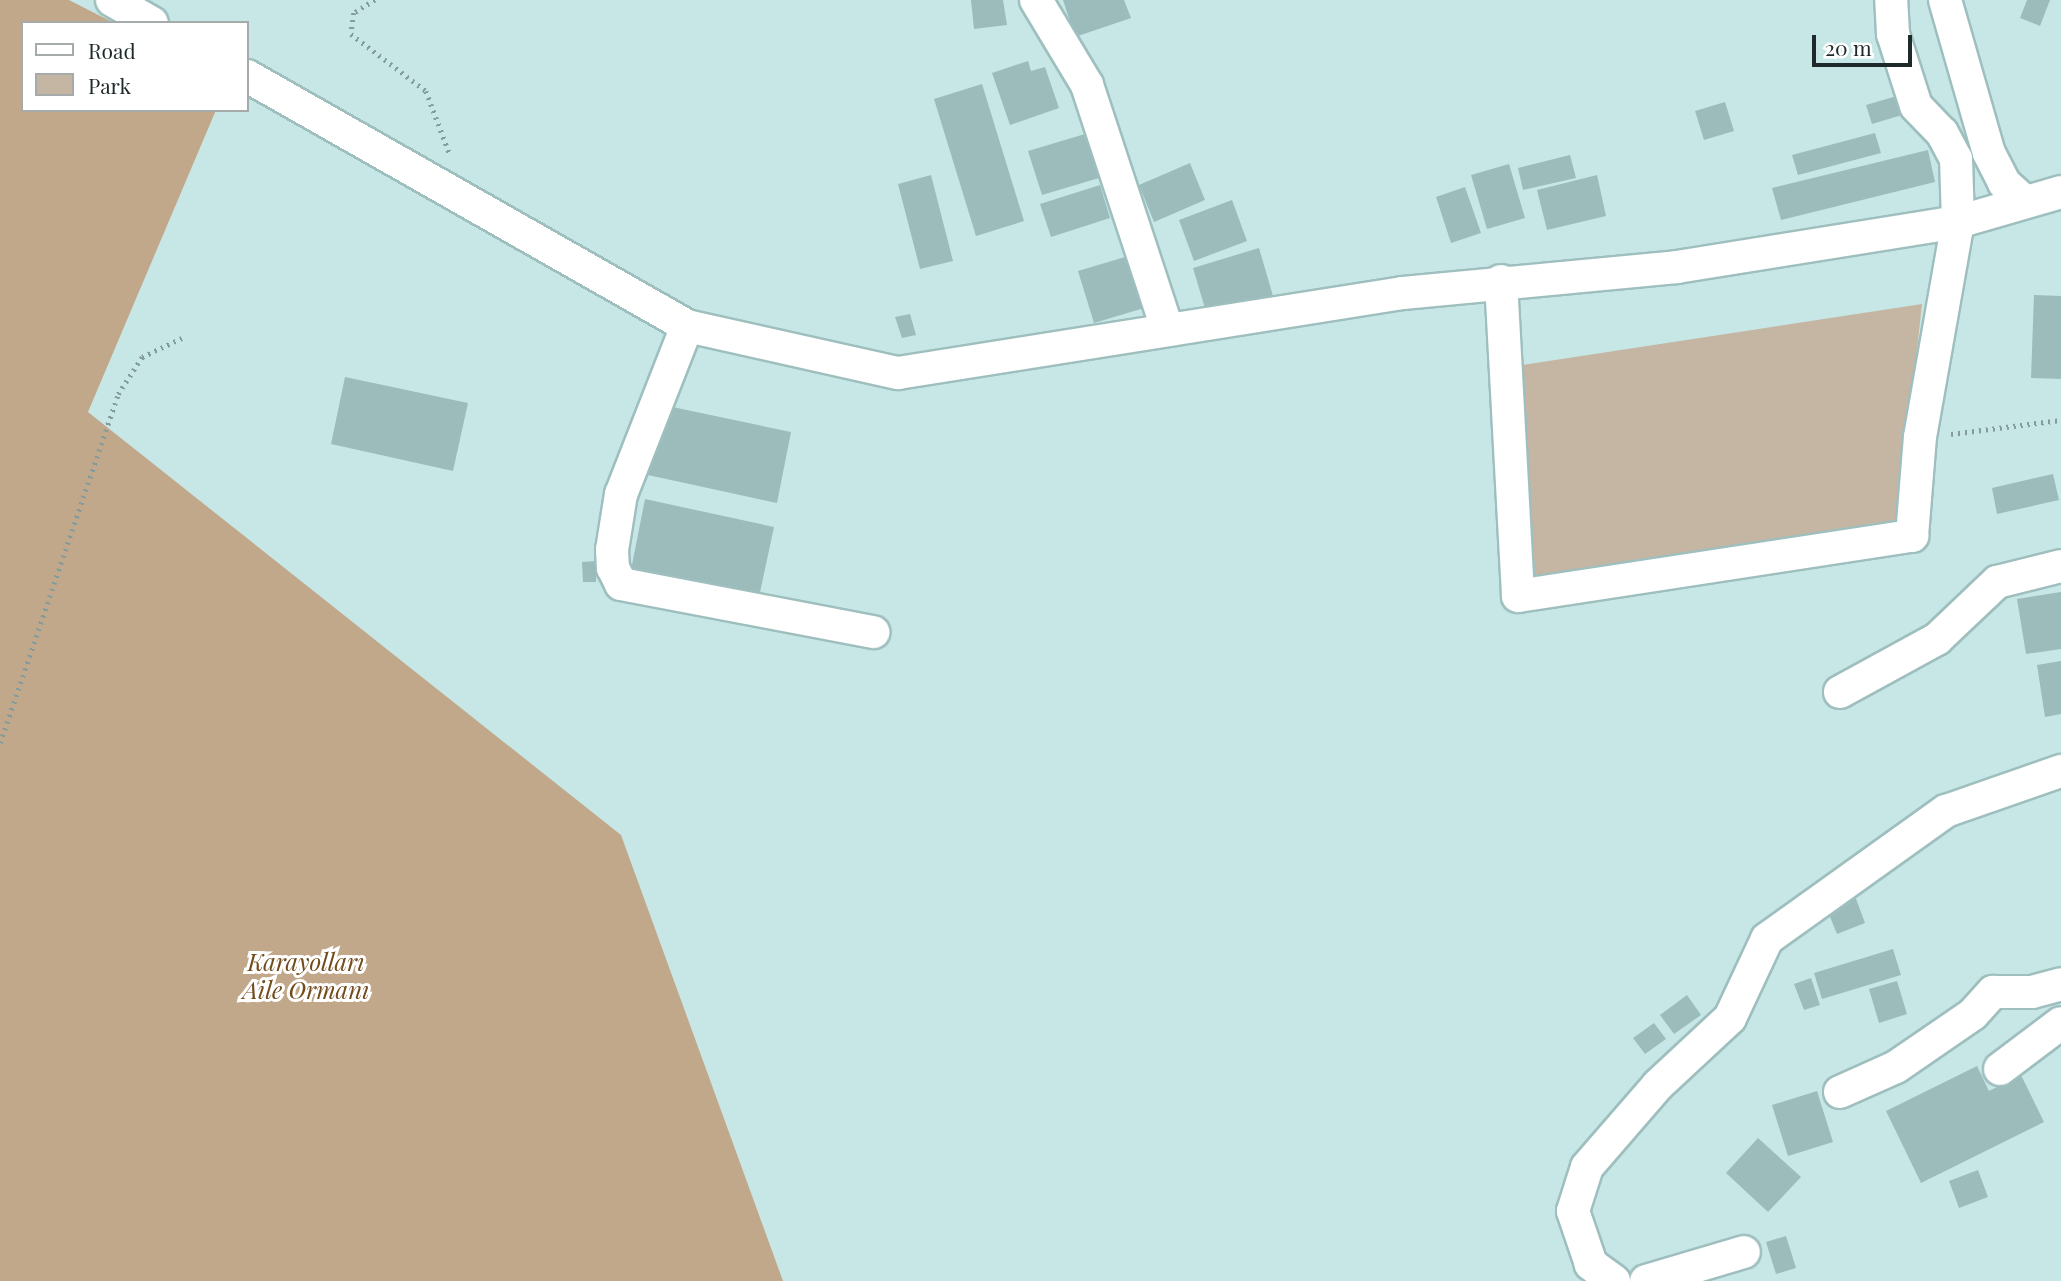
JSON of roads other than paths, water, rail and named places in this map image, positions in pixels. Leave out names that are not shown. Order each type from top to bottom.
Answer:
[{"type":"street","points":[[112,0],[149,21]]},
{"type":"street","points":[[1036,0],[1087,85],[1167,330]]},
{"type":"street","points":[[1501,281],[1518,596],[1912,536],[1920,437],[1958,222],[1956,159],[1942,132],[1916,106],[1893,34],[1891,0]]},
{"type":"street","points":[[1945,0],[1989,153],[2004,183],[2025,202]]},
{"type":"street","points":[[248,77],[687,326],[898,373],[1501,281],[1677,267],[1958,222],[2061,192]]},
{"type":"street","points":[[687,326],[621,494],[612,550],[613,568],[621,584],[873,632]]},
{"type":"street","points":[[1840,692],[1937,639],[1997,582],[2061,566]]},
{"type":"street","points":[[1614,1281],[1591,1264],[1573,1211],[1587,1167],[1658,1085],[1730,1018],[1767,939],[1947,811],[2061,771]]},
{"type":"street","points":[[1840,1092],[1896,1067],[1973,1014],[1993,992],[2032,992],[2061,984]]},
{"type":"street","points":[[2000,1069],[2061,1023]]},
{"type":"street","points":[[1646,1281],[1744,1252]]},
{"type":"park label","name":"Karayolları Aile Ormanı","points":[[306,976]]}]
